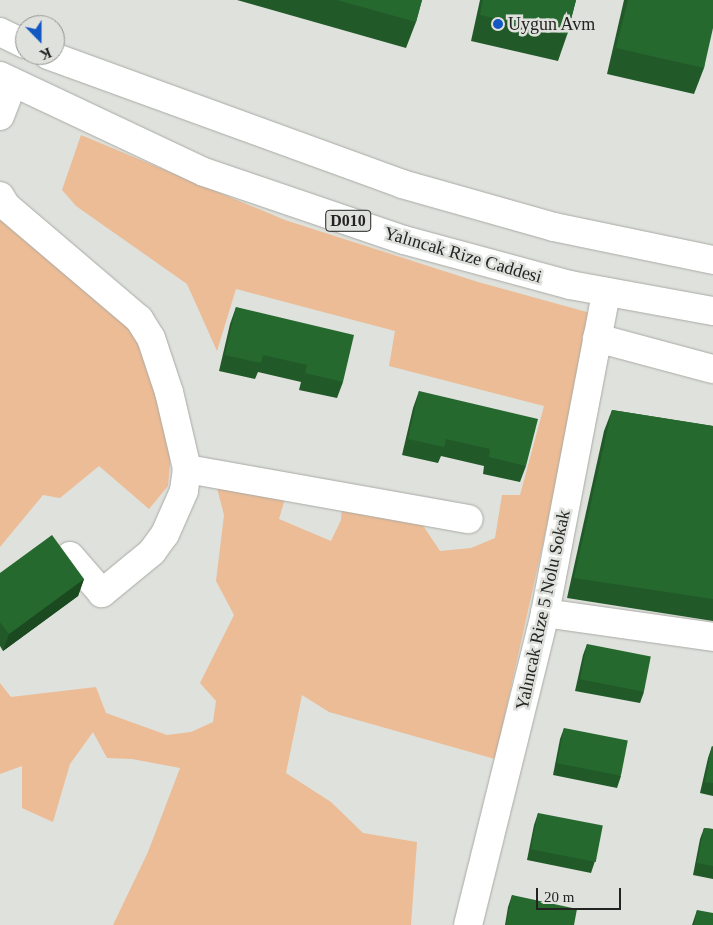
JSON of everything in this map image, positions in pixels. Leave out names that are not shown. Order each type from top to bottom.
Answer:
[{"type":"main road","points":[[0,32],[15,39]]},
{"type":"main road","points":[[65,61],[402,184],[554,227],[713,260]]},
{"type":"main road","points":[[0,116],[6,79]]},
{"type":"main road","name":"Yalıncak Rize Caddesi","points":[[6,79],[204,172],[404,240],[570,285],[713,311]]},
{"type":"main road","points":[[0,196],[6,206],[139,319],[151,338],[169,392],[187,469],[184,491],[165,534],[152,552],[102,593],[70,556]]},
{"type":"main road","name":"Yalıncak Rize 5 Nolu Sokak","points":[[468,925],[545,613],[606,292]]},
{"type":"main road","points":[[597,338],[713,369]]},
{"type":"main road","points":[[187,469],[470,518]]},
{"type":"main road","points":[[545,613],[713,637]]},
{"type":"shaded area","points":[[81,135],[285,220],[478,282],[594,314],[495,759],[329,712],[302,695],[286,773],[331,802],[363,833],[417,842],[411,925],[113,925],[148,852],[180,768],[132,759],[107,758],[93,732],[70,764],[53,822],[22,808],[22,766],[0,774],[0,683],[11,697],[96,687],[106,713],[167,735],[191,732],[213,722],[216,701],[200,683],[234,615],[216,581],[224,515],[216,484],[290,482],[279,519],[331,541],[341,520],[342,503],[422,524],[440,551],[471,548],[495,538],[502,495],[520,495],[544,406],[389,366],[395,331],[236,289],[217,351],[187,284],[76,206],[62,190]]},
{"type":"shaded area","points":[[0,195],[147,329],[172,442],[168,486],[149,509],[99,466],[60,498],[43,495],[0,547]]},
{"type":"building","points":[[337,0],[422,0],[416,22]]},
{"type":"building","points":[[483,0],[576,0],[567,35],[480,15]]},
{"type":"building","points":[[628,0],[713,0],[713,28],[704,68],[616,48]]},
{"type":"building","points":[[236,307],[354,335],[343,382],[305,373],[307,365],[263,355],[261,363],[225,355]]},
{"type":"building","points":[[419,391],[538,419],[526,466],[489,457],[490,449],[446,439],[444,447],[408,439]]},
{"type":"building","points":[[612,410],[713,426],[713,599],[574,578]]},
{"type":"building","points":[[52,535],[84,579],[9,634],[0,622],[0,573]]},
{"type":"building","points":[[587,644],[651,656],[644,692],[580,679]]},
{"type":"building","points":[[564,728],[628,740],[621,776],[557,763]]},
{"type":"building","points":[[713,747],[713,783],[705,782]]},
{"type":"building","points":[[538,813],[603,826],[596,862],[531,849]]},
{"type":"building","points":[[704,828],[713,829],[713,866],[697,863]]},
{"type":"building","points":[[512,895],[577,909],[574,925],[506,925]]},
{"type":"building","points":[[697,910],[713,913],[713,925],[694,925]]},
{"type":"place","name":"Uygun Avm","points":[[498,24]]}]
